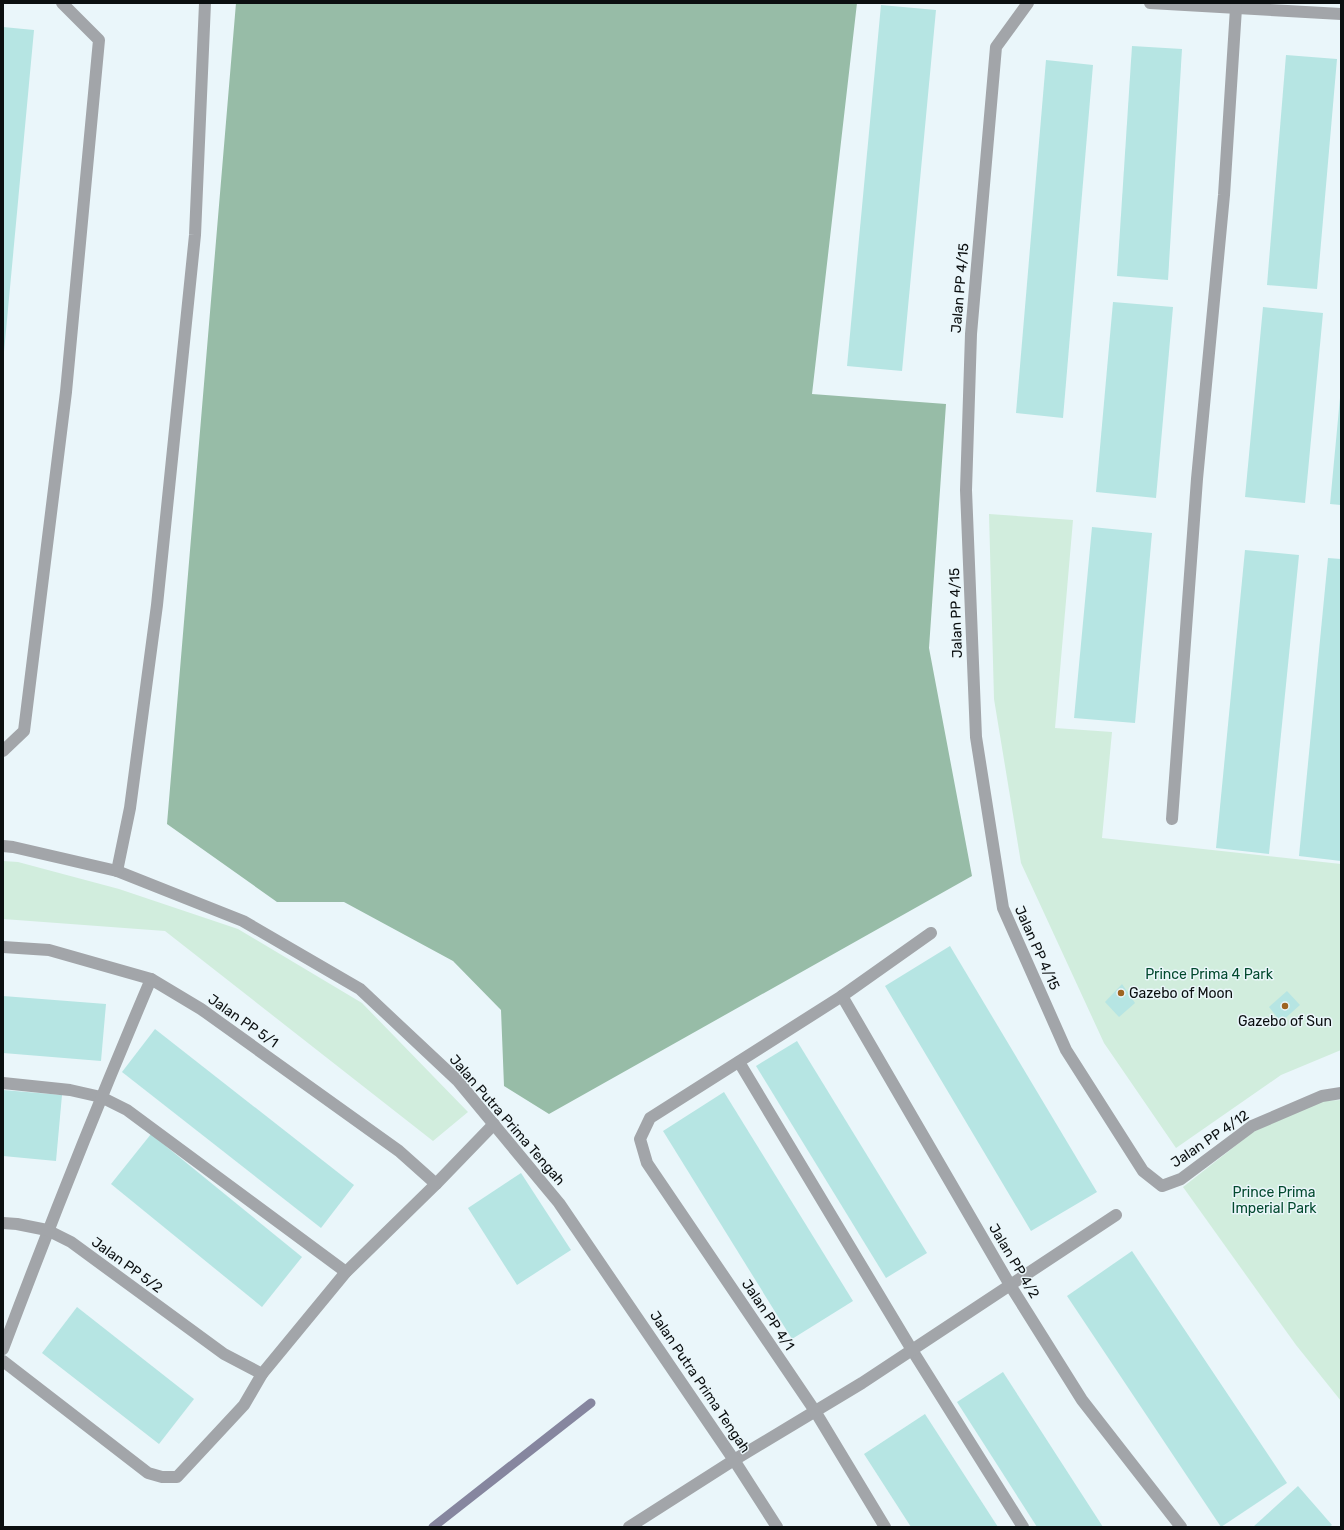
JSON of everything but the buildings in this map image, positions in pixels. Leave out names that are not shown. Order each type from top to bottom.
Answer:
[{"type":"street","points":[[3,751],[24,731],[66,392],[99,40],[62,3]]},
{"type":"street","points":[[117,871],[130,808],[157,605],[187,314],[195,235],[205,3]]},
{"type":"street","name":"Jalan PP 4/15","points":[[1028,3],[996,47],[971,334],[966,490],[976,737],[1003,908],[1066,1050],[1143,1171],[1162,1186]]},
{"type":"street","points":[[1150,3],[1341,14]]},
{"type":"street","points":[[1172,819],[1197,479],[1224,195],[1236,8]]},
{"type":"street","name":"Jalan Putra Prima Tengah","points":[[3,846],[117,871],[243,921],[360,989],[457,1080],[559,1203],[734,1460],[777,1527]]},
{"type":"street","points":[[931,933],[842,996],[739,1062],[912,1350],[1023,1527]]},
{"type":"street","name":"Jalan PP 5/1","points":[[3,947],[49,950],[151,979],[200,1009],[399,1151],[436,1184]]},
{"type":"street","points":[[3,1349],[47,1230],[151,979]]},
{"type":"street","name":"Jalan PP 4/2","points":[[842,996],[1010,1285],[1082,1400],[1181,1527]]},
{"type":"street","name":"Jalan PP 4/1","points":[[739,1062],[650,1118],[640,1138],[647,1162],[815,1411],[885,1527]]},
{"type":"street","points":[[3,1083],[70,1090],[101,1097],[127,1110],[346,1272]]},
{"type":"street","name":"Jalan PP 4/12","points":[[1162,1186],[1181,1179],[1252,1126],[1322,1096],[1341,1093]]},
{"type":"street","points":[[3,1361],[148,1473],[162,1477],[177,1476],[244,1405],[262,1374],[346,1272],[436,1184],[494,1124]]},
{"type":"street","points":[[629,1527],[912,1350],[1116,1215]]},
{"type":"street","name":"Jalan PP 5/2","points":[[3,1223],[17,1224],[47,1230],[71,1242],[224,1354],[262,1374]]},
{"type":"green space","points":[[236,3],[857,3],[812,394],[946,404],[929,648],[972,876],[549,1114],[504,1086],[501,1010],[453,961],[344,902],[277,902],[167,824]]},
{"type":"green space","name":"Prince Prima 4 Park","points":[[989,514],[1073,520],[1055,728],[1112,732],[1102,838],[1341,864],[1341,1050],[1281,1075],[1176,1148],[1104,1043],[1021,863],[994,699]]},
{"type":"green space","points":[[3,861],[18,862],[119,889],[238,929],[362,1003],[468,1112],[433,1141],[165,931],[3,919]]},
{"type":"green space","name":"Prince Prima Imperial Park","points":[[1341,1100],[1341,1401],[1296,1345],[1183,1187],[1253,1132],[1321,1101]]},
{"type":"waterway","points":[[433,1527],[591,1403]]},
{"type":"place","name":"Gazebo of Moon","points":[[1121,993]]},
{"type":"place","name":"Gazebo of Sun","points":[[1285,1006]]}]
